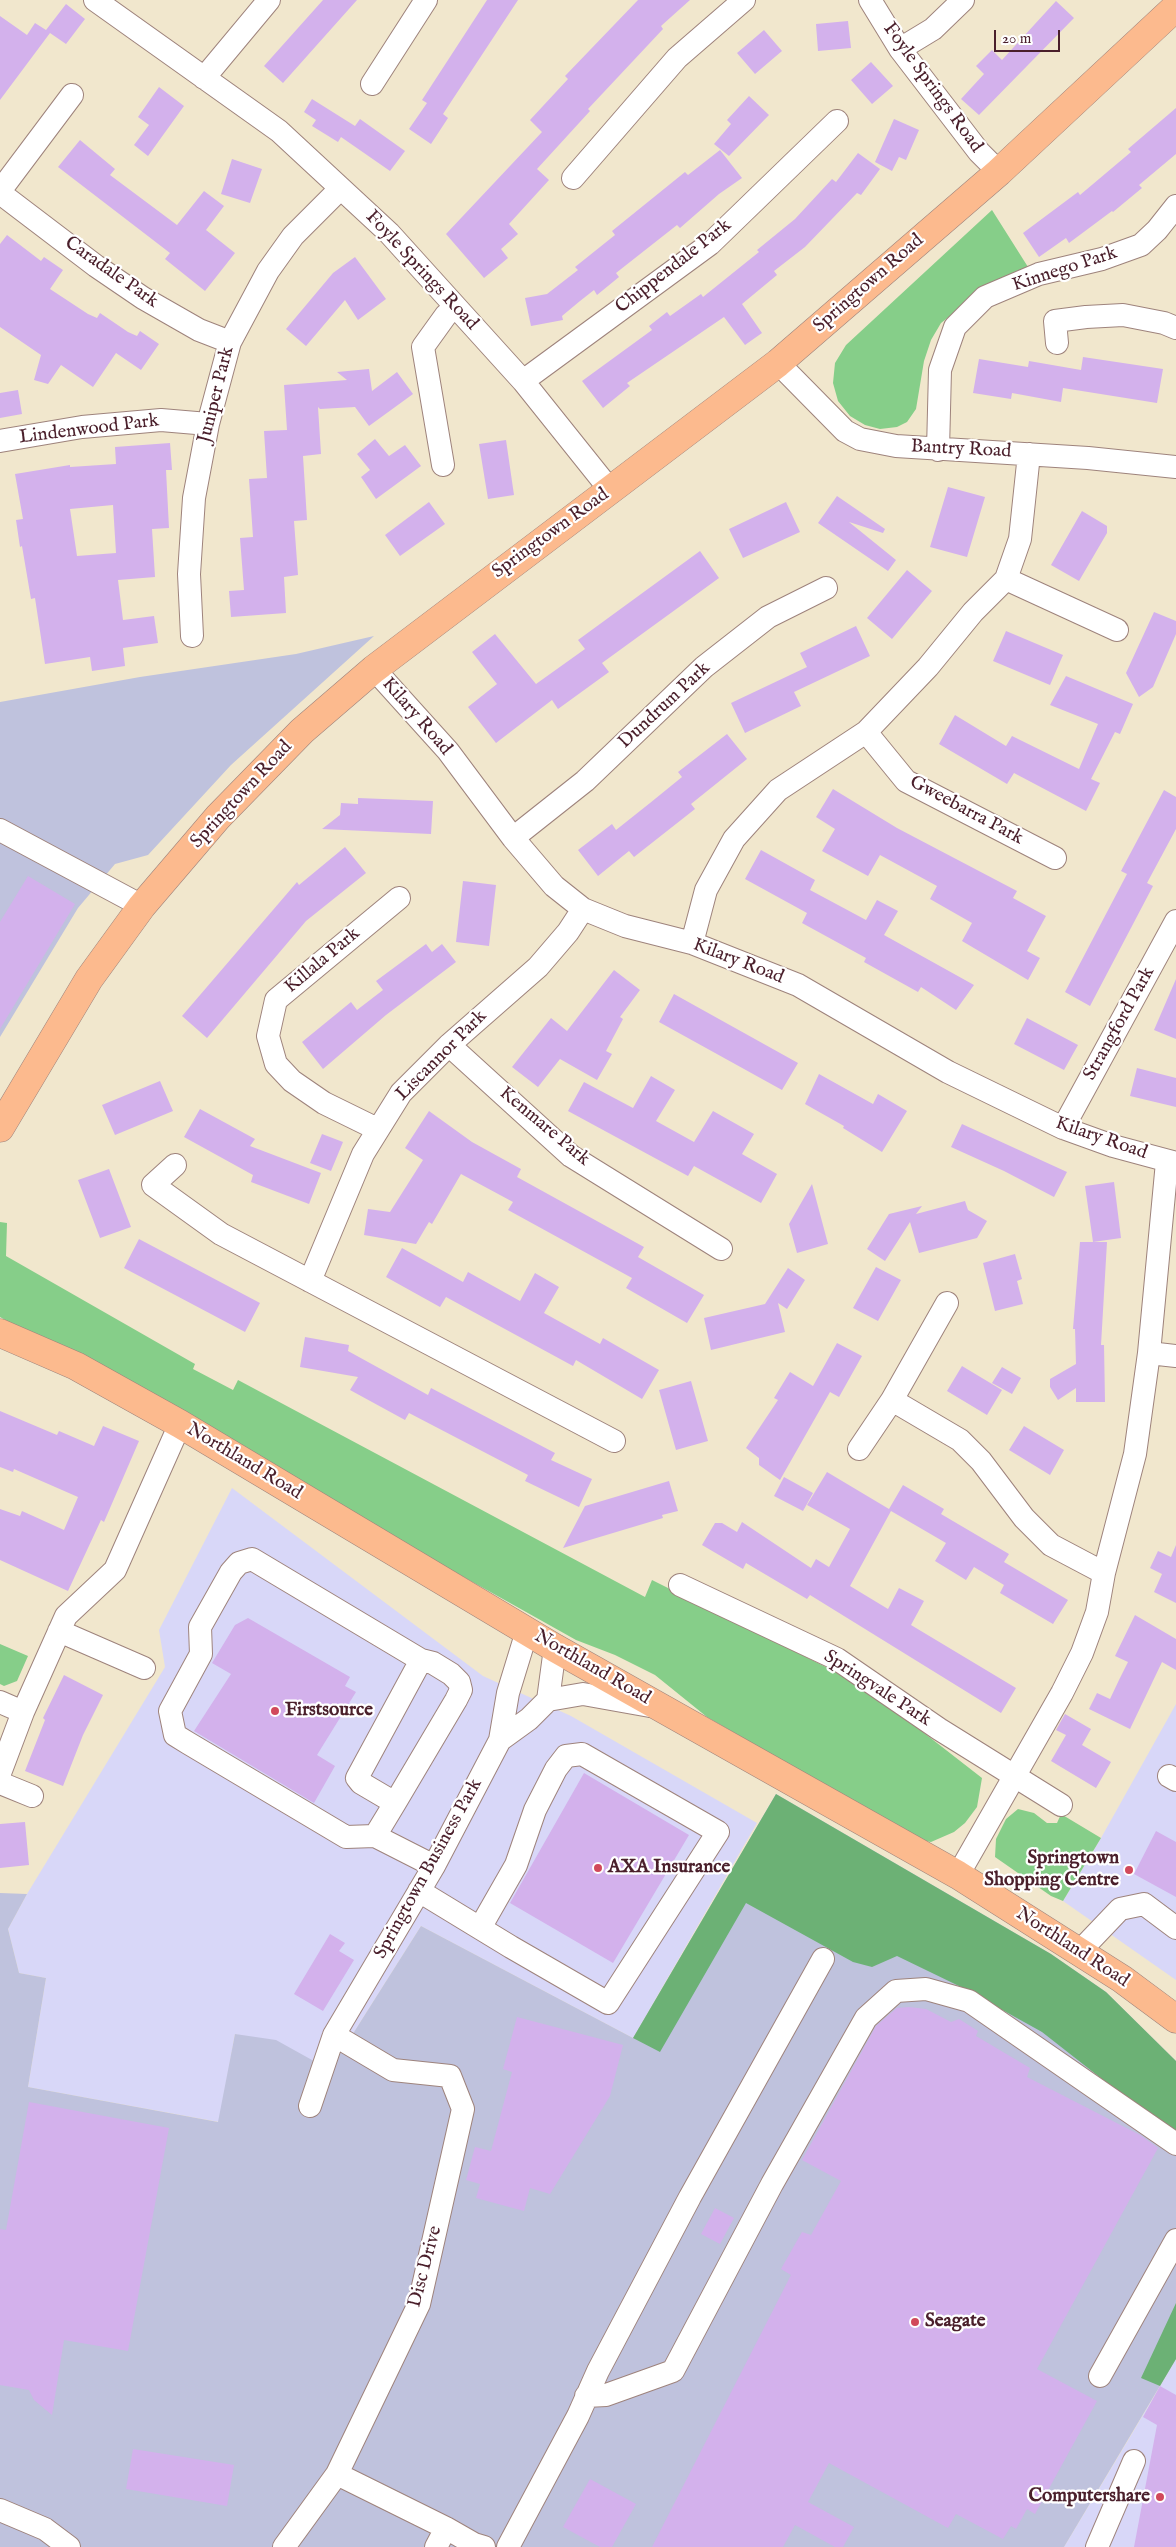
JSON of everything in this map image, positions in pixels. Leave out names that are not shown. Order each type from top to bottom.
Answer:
[{"type":"main road","name":"Springtown Road","points":[[0,1128],[88,979],[142,906],[218,817],[302,730],[374,669],[778,363],[999,172],[1176,7]]},
{"type":"main road","name":"Northland Road","points":[[0,1333],[76,1366],[180,1424],[555,1648],[958,1875],[1080,1951],[1176,2019]]},
{"type":"street","name":"Foyle Springs Road","points":[[95,0],[279,131],[389,233],[523,381],[610,491]]},
{"type":"street","points":[[204,78],[269,0]]},
{"type":"street","points":[[372,84],[426,0]]},
{"type":"street","points":[[573,178],[677,58],[744,0]]},
{"type":"street","name":"Foyle Springs Road","points":[[870,0],[900,49],[979,152],[999,172]]},
{"type":"street","points":[[900,49],[933,29],[963,0]]},
{"type":"street","name":"Caradale Park","points":[[72,95],[0,192],[96,266],[143,298],[199,330],[230,342]]},
{"type":"street","name":"Chippendale Park","points":[[523,381],[710,244],[837,120]]},
{"type":"street","name":"Juniper Park","points":[[192,636],[189,574],[194,498],[208,424],[230,342],[268,271],[293,236],[340,189]]},
{"type":"street","name":"Kinnego Park","points":[[938,450],[940,370],[955,327],[985,297],[1039,274],[1102,260],[1141,245],[1157,230],[1176,206]]},
{"type":"street","points":[[443,465],[423,347],[446,315],[456,307]]},
{"type":"street","points":[[1057,343],[1055,321],[1086,317],[1123,315],[1164,323],[1176,328]]},
{"type":"street","name":"Bantry Road","points":[[778,363],[845,431],[860,439],[896,446],[938,450],[1029,454],[1176,467]]},
{"type":"street","name":"Lindenwood Park","points":[[0,441],[82,427],[112,424],[161,420],[208,424]]},
{"type":"street","points":[[692,943],[706,890],[734,839],[778,790],[866,732],[928,667],[973,612],[1006,579],[1020,539],[1029,454]]},
{"type":"street","points":[[1006,579],[1117,630]]},
{"type":"street","name":"Dundrum Park","points":[[513,838],[585,781],[704,667],[768,617],[826,588]]},
{"type":"street","name":"Kilary Road","points":[[374,669],[448,751],[513,838],[554,886],[583,909],[625,926],[692,943],[798,985],[948,1072],[1063,1128],[1172,1162]]},
{"type":"street","name":"Gweebarra Park","points":[[866,732],[906,781],[1055,858]]},
{"type":"street","points":[[0,830],[142,906]]},
{"type":"street","name":"Killala Park","points":[[377,1129],[324,1103],[292,1082],[276,1064],[268,1036],[276,1000],[399,898]]},
{"type":"street","name":"Liscannor Park","points":[[310,1281],[363,1154],[401,1093],[449,1045],[538,967],[568,932],[583,909]]},
{"type":"street","name":"Strangford Park","points":[[1063,1128],[1176,921]]},
{"type":"street","name":"Kenmare Park","points":[[449,1045],[571,1156],[721,1249]]},
{"type":"street","points":[[958,1875],[1015,1777],[1082,1653],[1096,1612],[1104,1573],[1135,1454],[1172,1162]]},
{"type":"street","points":[[175,1165],[153,1185],[221,1234],[614,1441]]},
{"type":"street","points":[[858,1448],[892,1400],[947,1303]]},
{"type":"street","points":[[1149,1353],[1176,1356]]},
{"type":"street","points":[[892,1400],[960,1440],[981,1461],[1024,1518],[1051,1545],[1104,1573]]},
{"type":"street","points":[[0,1773],[23,1712],[66,1616],[115,1570],[180,1424]]},
{"type":"street","points":[[375,1836],[461,1690],[459,1682],[451,1674],[433,1663],[421,1660],[252,1559],[239,1563],[231,1572],[200,1627],[201,1654],[170,1711],[175,1735],[346,1837],[375,1836],[434,1866]]},
{"type":"street","name":"Springvale Park","points":[[680,1585],[837,1659],[939,1729],[1061,1805]]},
{"type":"street","name":"Springtown Business Park","points":[[310,2106],[334,2035],[434,1866],[500,1740],[508,1693],[527,1631]]},
{"type":"street","points":[[59,1632],[144,1668]]},
{"type":"street","points":[[548,1700],[555,1648]]},
{"type":"street","points":[[395,1803],[361,1783],[358,1778],[421,1660]]},
{"type":"street","points":[[500,1740],[529,1719],[548,1700],[583,1694],[661,1708]]},
{"type":"street","points":[[0,1702],[23,1712]]},
{"type":"street","points":[[419,1891],[480,1928],[608,2003],[718,1832],[582,1754],[566,1756],[556,1768],[535,1810],[516,1865],[480,1928]]},
{"type":"street","points":[[0,1783],[32,1796]]},
{"type":"street","points":[[1080,1951],[1120,1909],[1144,1904],[1176,1928]]},
{"type":"street","points":[[508,2547],[578,2416],[586,2396],[690,2197],[823,1959]]},
{"type":"street","points":[[586,2396],[606,2395],[673,2371],[772,2184],[866,2018],[896,1991],[926,1989],[968,2001],[1176,2144]]},
{"type":"street","name":"Disc Drive","points":[[284,2547],[337,2474],[419,2304],[463,2109],[450,2076],[393,2070],[334,2035]]},
{"type":"street","points":[[1100,2376],[1176,2240]]},
{"type":"street","points":[[1098,2547],[1134,2461]]},
{"type":"street","points":[[337,2474],[441,2538],[484,2547]]},
{"type":"street","points":[[0,2510],[45,2529],[69,2547]]},
{"type":"shaded area","points":[[374,636],[231,765],[148,855],[115,864],[78,908],[0,1037],[0,702],[140,677],[296,654]]},
{"type":"shaded area","points":[[232,1488],[483,1676],[571,1716],[757,1823],[633,2038],[421,1926],[330,2070],[235,2034],[219,2122],[28,2087],[46,1978],[19,1973],[8,1929],[27,1894],[165,1667],[159,1630]]},
{"type":"shaded area","name":"Springtown Shopping Centre","points":[[1176,1704],[1176,1980],[1063,1901],[1101,1838]]},
{"type":"shaded area","name":"Seagate","points":[[776,1794],[1051,1954],[1106,1992],[1176,2061],[1176,2359],[1064,2547],[0,2547],[0,1893],[27,1894],[8,1929],[19,1973],[46,1978],[28,2087],[218,2122],[235,2034],[276,2040],[330,2070],[421,1926],[633,2038]]},
{"type":"shaded area","points":[[1176,2359],[1176,2547],[1064,2547],[1130,2437]]},
{"type":"green space","points":[[992,210],[1028,267],[981,292],[941,323],[931,340],[924,361],[916,409],[907,422],[897,427],[880,429],[865,425],[850,416],[838,401],[833,383],[835,363],[846,345]]},
{"type":"green space","points":[[0,1222],[7,1223],[6,1256],[195,1364],[193,1369],[233,1390],[238,1380],[645,1597],[652,1580],[834,1671],[910,1722],[982,1778],[977,1807],[965,1823],[954,1832],[931,1842],[919,1840],[707,1717],[655,1675],[615,1655],[576,1640],[0,1317]]},
{"type":"green space","points":[[0,1644],[28,1656],[17,1681],[4,1686],[0,1684]]},
{"type":"green space","points":[[776,1794],[1051,1954],[1106,1992],[1176,2061],[1176,2137],[1042,2032],[961,1987],[897,1956],[872,1967],[853,1962],[746,1903],[660,2052],[633,2038]]},
{"type":"green space","points":[[1018,1809],[1034,1813],[1047,1823],[1057,1823],[1061,1814],[1101,1838],[1063,1901],[1051,1896],[995,1857],[996,1839],[1006,1819]]},
{"type":"green space","points":[[1176,2303],[1176,2359],[1160,2386],[1141,2378]]},
{"type":"building","points":[[323,0],[357,0],[283,83],[264,66]]},
{"type":"building","points":[[487,0],[518,0],[443,114],[448,118],[431,144],[409,129],[427,103],[422,100]]},
{"type":"building","points":[[638,0],[690,0],[661,26],[663,29],[588,109],[590,111],[537,169],[549,180],[509,224],[518,234],[501,249],[508,258],[484,278],[446,234],[542,132],[530,120],[568,79],[565,76]]},
{"type":"building","points":[[1056,1],[1074,18],[979,115],[961,99],[984,74],[976,66],[992,50],[1002,60]]},
{"type":"building","points":[[66,4],[85,19],[66,44],[50,33],[0,100],[0,16],[27,35],[35,23],[46,30]]},
{"type":"building","points":[[848,21],[851,48],[818,51],[816,24]]},
{"type":"building","points":[[764,30],[782,51],[755,74],[737,53]]},
{"type":"building","points":[[871,62],[893,86],[872,104],[851,80]]},
{"type":"building","points":[[159,87],[184,106],[148,156],[134,145],[149,125],[138,117]]},
{"type":"building","points":[[749,96],[769,115],[729,156],[714,144],[731,124],[727,120]]},
{"type":"building","points":[[312,99],[355,126],[360,119],[405,151],[390,171],[341,137],[338,142],[312,126],[316,120],[304,112]]},
{"type":"building","points":[[1176,108],[1176,154],[1139,185],[1142,188],[1113,212],[1069,243],[1066,238],[1039,257],[1023,233],[1078,192],[1080,195],[1131,152],[1128,149]]},
{"type":"building","points":[[894,119],[919,130],[906,160],[899,157],[892,171],[875,162]]},
{"type":"building","points":[[80,140],[115,169],[110,175],[177,225],[204,191],[224,206],[206,230],[235,253],[205,291],[165,259],[170,253],[58,167]]},
{"type":"building","points":[[720,150],[742,178],[719,194],[680,228],[677,225],[616,273],[619,277],[597,295],[594,290],[580,301],[562,316],[563,320],[531,326],[525,298],[547,294],[578,270],[575,267],[615,235],[612,231],[685,172],[688,175]]},
{"type":"building","points":[[858,153],[880,169],[861,195],[857,193],[805,247],[774,271],[777,275],[742,304],[762,333],[745,345],[724,317],[627,383],[630,386],[603,408],[582,381],[652,330],[649,326],[667,312],[670,316],[701,294],[703,297],[759,252],[757,250],[795,219],[832,179],[836,182]]},
{"type":"building","points":[[232,159],[262,169],[250,203],[221,194]]},
{"type":"building","points":[[7,235],[41,261],[44,257],[63,270],[50,289],[88,314],[97,318],[100,313],[128,332],[137,336],[140,331],[159,344],[141,370],[116,353],[93,387],[61,365],[48,384],[34,380],[41,355],[0,327],[0,244]]},
{"type":"building","points":[[355,257],[386,299],[358,320],[345,300],[306,346],[286,329],[333,273]]},
{"type":"building","points":[[1083,357],[1163,369],[1157,403],[1063,388],[1061,402],[1012,393],[1011,399],[973,393],[979,359],[1028,367],[1029,361],[1081,370]]},
{"type":"building","points":[[369,369],[372,391],[397,372],[413,394],[369,426],[355,407],[320,409],[318,407],[321,454],[303,456],[307,520],[294,521],[298,575],[284,577],[286,613],[231,617],[229,591],[244,590],[240,538],[253,537],[249,479],[267,478],[264,431],[287,430],[284,385],[347,380],[337,372]]},
{"type":"building","points":[[18,390],[22,414],[0,418],[0,393]]},
{"type":"building","points":[[375,439],[389,456],[405,445],[421,466],[376,499],[361,477],[370,470],[357,454]]},
{"type":"building","points":[[506,440],[514,495],[488,499],[479,444]]},
{"type":"building","points":[[170,443],[172,470],[166,470],[169,528],[152,529],[155,577],[118,580],[123,620],[154,616],[158,643],[123,648],[125,666],[92,671],[90,657],[45,664],[35,598],[31,599],[22,546],[20,547],[16,520],[23,519],[15,474],[70,465],[70,467],[116,464],[115,447]],"holes":[[[113,505],[116,553],[77,556],[70,509]]]},
{"type":"building","points":[[948,487],[985,497],[967,557],[930,547]]},
{"type":"building","points":[[837,496],[885,529],[883,533],[849,522],[896,560],[888,571],[818,523]]},
{"type":"building","points":[[429,502],[445,524],[400,556],[385,535]]},
{"type":"building","points":[[786,502],[800,532],[743,558],[729,529]]},
{"type":"building","points":[[1082,511],[1107,526],[1107,533],[1079,581],[1051,565]]},
{"type":"building","points":[[700,551],[719,578],[602,663],[609,672],[558,709],[552,700],[496,743],[468,707],[497,684],[472,652],[495,634],[536,684],[585,649],[578,640]]},
{"type":"building","points":[[907,570],[932,591],[892,639],[867,618]]},
{"type":"building","points":[[1154,612],[1176,621],[1176,634],[1153,687],[1139,697],[1126,673]]},
{"type":"building","points":[[856,626],[870,656],[794,692],[801,706],[745,733],[731,703],[807,667],[800,653]]},
{"type":"building","points":[[1006,631],[1063,655],[1050,685],[993,661]]},
{"type":"building","points":[[1066,676],[1133,704],[1120,734],[1115,732],[1091,779],[1100,783],[1086,811],[1014,773],[1007,784],[939,744],[955,715],[1006,746],[1012,736],[1079,769],[1098,724],[1050,705]]},
{"type":"building","points":[[727,734],[747,759],[691,804],[695,809],[634,857],[629,851],[598,876],[578,850],[612,824],[616,830],[682,777],[678,772]]},
{"type":"building","points":[[833,789],[897,828],[1017,891],[1013,898],[1046,916],[1027,951],[1040,958],[1028,980],[962,941],[972,923],[930,899],[937,886],[880,855],[868,876],[822,851],[835,829],[816,817]]},
{"type":"building","points":[[1164,790],[1176,797],[1176,829],[1147,883],[1153,886],[1090,1006],[1065,992],[1127,874],[1121,871]]},
{"type":"building","points":[[358,798],[433,801],[431,834],[322,829],[340,815],[341,803],[358,804]]},
{"type":"building","points":[[345,847],[366,873],[306,921],[207,1038],[182,1016],[297,882],[299,885]]},
{"type":"building","points":[[761,850],[815,880],[810,890],[866,920],[877,900],[898,911],[884,935],[974,985],[956,1010],[921,987],[918,992],[864,962],[866,958],[802,923],[807,913],[745,879]]},
{"type":"building","points":[[28,876],[75,904],[0,1029],[0,922]]},
{"type":"building","points":[[463,881],[496,885],[489,946],[456,942]]},
{"type":"building","points":[[426,944],[432,952],[442,944],[456,962],[386,1015],[323,1069],[302,1042],[351,1002],[357,1010],[383,990],[376,981]]},
{"type":"building","points":[[614,970],[640,990],[620,1017],[623,1019],[606,1051],[612,1054],[597,1080],[560,1059],[538,1087],[512,1067],[551,1018],[567,1031]]},
{"type":"building","points":[[1176,979],[1176,1039],[1154,1030]]},
{"type":"building","points":[[674,994],[798,1063],[782,1090],[659,1022]]},
{"type":"building","points":[[1027,1018],[1078,1045],[1064,1070],[1014,1044]]},
{"type":"building","points":[[1137,1068],[1176,1078],[1176,1107],[1130,1096]]},
{"type":"building","points":[[819,1074],[873,1104],[878,1094],[907,1111],[882,1152],[843,1128],[844,1126],[805,1104]]},
{"type":"building","points":[[651,1076],[675,1090],[656,1121],[694,1142],[713,1111],[754,1134],[742,1154],[777,1174],[761,1203],[694,1166],[688,1176],[568,1111],[584,1082],[633,1108]]},
{"type":"building","points":[[160,1081],[173,1111],[115,1135],[102,1105]]},
{"type":"building","points":[[200,1109],[255,1139],[250,1146],[321,1173],[309,1204],[251,1182],[253,1175],[184,1137]]},
{"type":"building","points":[[429,1111],[472,1142],[521,1169],[517,1177],[644,1247],[638,1257],[704,1295],[687,1323],[626,1288],[632,1278],[508,1210],[513,1202],[461,1174],[432,1224],[429,1222],[416,1244],[364,1235],[368,1209],[390,1212],[423,1160],[405,1148]]},
{"type":"building","points":[[962,1124],[1067,1172],[1054,1197],[1004,1171],[951,1147]]},
{"type":"building","points":[[322,1134],[343,1142],[331,1171],[310,1163]]},
{"type":"building","points":[[109,1169],[131,1227],[100,1238],[78,1180]]},
{"type":"building","points":[[1114,1182],[1121,1238],[1093,1242],[1085,1186]]},
{"type":"building","points":[[812,1184],[828,1244],[797,1253],[789,1224]]},
{"type":"building","points":[[965,1201],[968,1210],[987,1221],[977,1238],[919,1253],[910,1222],[885,1261],[867,1249],[889,1214],[922,1206],[916,1214]]},
{"type":"building","points":[[139,1239],[260,1303],[245,1332],[124,1268]]},
{"type":"building","points":[[1080,1242],[1107,1242],[1101,1345],[1104,1345],[1105,1402],[1076,1402],[1076,1388],[1058,1400],[1050,1387],[1050,1379],[1076,1364],[1075,1329],[1073,1329]]},
{"type":"building","points":[[402,1248],[463,1282],[468,1272],[520,1301],[535,1273],[559,1287],[544,1313],[600,1344],[603,1338],[659,1370],[642,1399],[576,1360],[573,1366],[446,1297],[440,1307],[386,1277]]},
{"type":"building","points":[[1015,1254],[1022,1279],[1017,1281],[1023,1304],[995,1311],[983,1263]]},
{"type":"building","points":[[876,1267],[901,1280],[878,1321],[853,1308]]},
{"type":"building","points":[[788,1268],[805,1280],[787,1309],[778,1303],[785,1332],[711,1350],[704,1318],[765,1304]]},
{"type":"building","points":[[305,1337],[349,1345],[348,1351],[428,1395],[431,1388],[555,1453],[551,1460],[592,1479],[579,1507],[525,1481],[528,1475],[409,1413],[405,1420],[350,1390],[358,1377],[300,1367]]},
{"type":"building","points":[[837,1343],[862,1356],[839,1397],[830,1392],[780,1480],[759,1465],[759,1458],[746,1448],[778,1400],[774,1398],[790,1372],[813,1386]]},
{"type":"building","points":[[962,1366],[1002,1390],[987,1415],[947,1391]]},
{"type":"building","points":[[1002,1367],[1021,1378],[1012,1394],[992,1383]]},
{"type":"building","points":[[691,1381],[708,1441],[676,1450],[659,1390]]},
{"type":"building","points":[[0,1411],[57,1435],[59,1431],[94,1446],[103,1426],[139,1441],[104,1522],[101,1520],[68,1591],[0,1560],[0,1509],[20,1516],[22,1511],[64,1530],[78,1497],[14,1469],[13,1472],[0,1467]]},
{"type":"building","points":[[1024,1426],[1064,1450],[1050,1475],[1009,1450]]},
{"type":"building","points":[[827,1472],[889,1509],[903,1485],[944,1509],[941,1514],[1009,1554],[1004,1562],[1068,1600],[1053,1624],[1000,1593],[1004,1585],[974,1567],[966,1580],[935,1561],[946,1543],[891,1511],[850,1586],[888,1609],[899,1588],[924,1601],[911,1625],[1016,1688],[1001,1713],[810,1595],[807,1599],[746,1563],[743,1569],[702,1545],[715,1523],[722,1523],[737,1532],[742,1522],[811,1568],[816,1559],[829,1567],[850,1529],[807,1505]]},
{"type":"building","points":[[784,1477],[813,1493],[803,1511],[774,1496]]},
{"type":"building","points":[[669,1481],[678,1511],[662,1515],[663,1518],[563,1548],[585,1506]]},
{"type":"building","points":[[1176,1545],[1176,1603],[1154,1592],[1162,1574],[1150,1568],[1158,1551],[1171,1557]]},
{"type":"building","points":[[1135,1615],[1176,1639],[1176,1670],[1162,1662],[1130,1729],[1089,1709],[1097,1693],[1110,1699],[1128,1662],[1115,1656]]},
{"type":"building","name":"Firstsource","points":[[248,1618],[350,1677],[345,1686],[356,1692],[317,1755],[335,1766],[314,1803],[194,1731],[231,1674],[212,1663],[235,1625]]},
{"type":"building","points":[[64,1675],[103,1695],[83,1735],[63,1786],[25,1771],[45,1720],[43,1718]]},
{"type":"building","points":[[1065,1714],[1091,1729],[1082,1745],[1111,1762],[1096,1788],[1051,1761],[1066,1735],[1056,1730]]},
{"type":"building","name":"AXA Insurance","points":[[584,1773],[689,1835],[613,1963],[510,1903]]},
{"type":"building","points":[[25,1822],[29,1865],[0,1868],[0,1824]]},
{"type":"building","points":[[1156,1831],[1176,1842],[1176,1897],[1134,1874]]},
{"type":"building","points":[[330,1934],[345,1943],[339,1951],[354,1960],[323,2011],[294,1994]]},
{"type":"building","name":"Seagate","points":[[897,2008],[926,2009],[951,2022],[959,2019],[978,2031],[976,2036],[1030,2068],[1027,2077],[1140,2135],[1158,2148],[1037,2369],[1097,2401],[1035,2514],[1027,2509],[1016,2529],[1011,2526],[1003,2539],[956,2514],[948,2528],[829,2463],[808,2502],[854,2527],[843,2547],[835,2547],[795,2525],[783,2547],[652,2547],[791,2275],[781,2269],[802,2232],[811,2235],[841,2181],[802,2160],[876,2026]]},
{"type":"building","points":[[517,2017],[623,2045],[610,2096],[550,2194],[530,2188],[524,2211],[476,2198],[480,2184],[466,2180],[475,2147],[491,2151],[512,2072],[503,2069]]},
{"type":"building","points":[[29,2102],[169,2128],[128,2351],[64,2340],[52,2415],[34,2400],[29,2390],[0,2385],[0,2229],[6,2230]]},
{"type":"building","points":[[715,2208],[734,2218],[720,2244],[701,2234]]},
{"type":"building","name":"Computershare","points":[[1160,2386],[1176,2395],[1176,2547],[1134,2547],[1157,2425],[1143,2417]]},
{"type":"building","points":[[133,2449],[234,2465],[227,2506],[126,2489]]},
{"type":"building","points":[[590,2479],[636,2504],[612,2547],[600,2547],[563,2527]]},
{"type":"place","name":"Firstsource","points":[[275,1711]]},
{"type":"place","name":"AXA Insurance","points":[[598,1868]]},
{"type":"place","name":"Springtown Shopping Centre","points":[[1129,1870]]},
{"type":"place","name":"Seagate","points":[[915,2322]]},
{"type":"place","name":"Computershare","points":[[1160,2497]]}]
